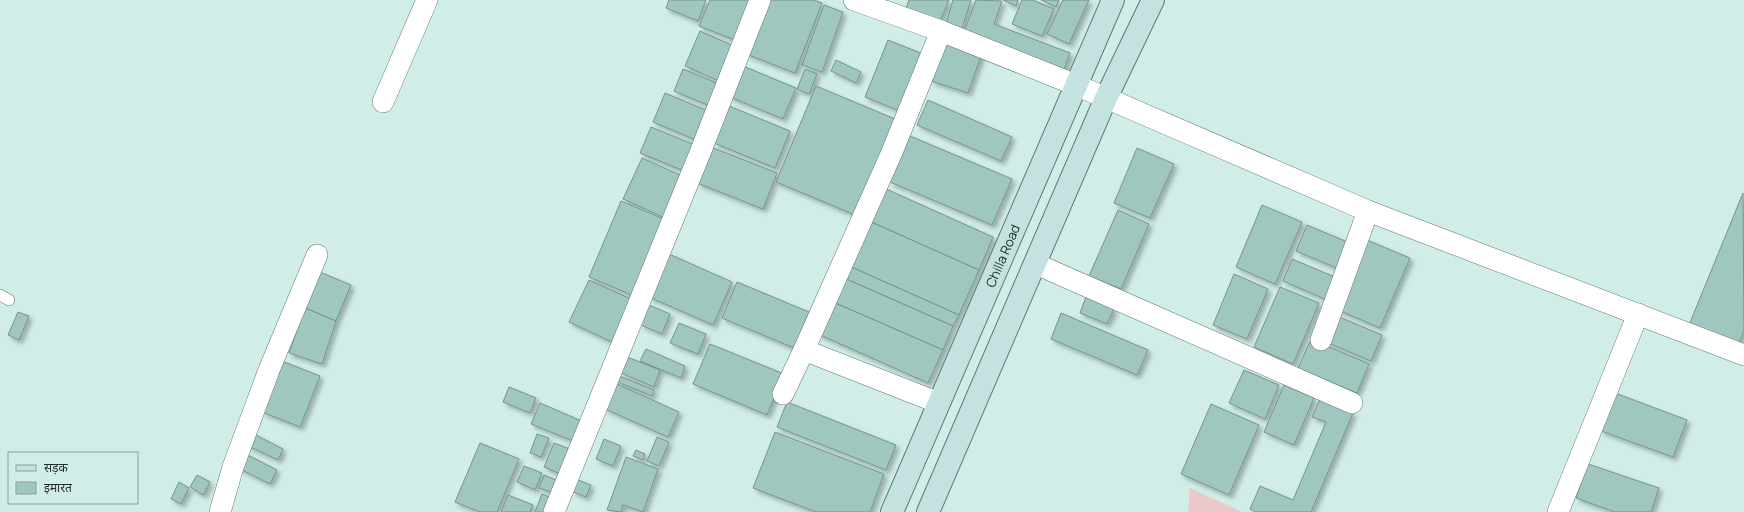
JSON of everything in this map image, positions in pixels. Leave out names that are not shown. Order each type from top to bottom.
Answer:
[{"type":"main road","name":"Chilla Road","points":[[892,512],[1113,0]]},
{"type":"main road","points":[[928,512],[1036,264],[1106,98],[1153,0]]},
{"type":"street","points":[[383,102],[427,0]]},
{"type":"street","points":[[554,512],[698,160],[760,0]]},
{"type":"street","points":[[854,0],[941,31],[1106,98],[1368,211],[1744,355]]},
{"type":"street","points":[[783,394],[892,152],[941,31]]},
{"type":"street","points":[[1321,340],[1368,211]]},
{"type":"street","points":[[220,512],[233,467],[269,370],[317,255]]},
{"type":"street","points":[[1036,264],[1352,403]]},
{"type":"street","points":[[1558,512],[1638,314]]},
{"type":"street","points":[[804,350],[939,403]]},
{"type":"shaded area","points":[[1190,488],[1242,512],[1188,512]]},
{"type":"building","points":[[669,0],[706,0],[698,21],[666,8]]},
{"type":"building","points":[[710,0],[751,0],[735,40],[699,26]]},
{"type":"building","points":[[766,0],[814,0],[822,3],[795,73],[746,54]]},
{"type":"building","points":[[909,0],[949,0],[938,26],[904,13]]},
{"type":"building","points":[[953,0],[971,0],[961,32],[945,27]]},
{"type":"building","points":[[976,0],[1002,1],[994,24],[1070,53],[1062,75],[962,37]]},
{"type":"building","points":[[1003,0],[1018,0],[1016,6]]},
{"type":"building","points":[[1022,0],[1033,0],[1054,9],[1042,36],[1012,24]]},
{"type":"building","points":[[1041,0],[1059,0],[1056,7]]},
{"type":"building","points":[[1063,0],[1089,0],[1069,44],[1047,34]]},
{"type":"building","points":[[824,5],[843,12],[822,72],[802,65]]},
{"type":"building","points":[[700,31],[734,46],[719,81],[685,66]]},
{"type":"building","points":[[888,40],[923,54],[900,111],[865,97]]},
{"type":"building","points":[[943,43],[983,50],[968,93],[931,81]]},
{"type":"building","points":[[836,60],[861,72],[856,83],[831,71]]},
{"type":"building","points":[[743,66],[796,88],[783,119],[730,97]]},
{"type":"building","points":[[683,69],[719,84],[710,106],[674,91]]},
{"type":"building","points":[[805,69],[817,74],[809,94],[797,89]]},
{"type":"building","points":[[816,86],[900,121],[860,217],[776,182]]},
{"type":"building","points":[[665,93],[708,111],[696,140],[653,122]]},
{"type":"building","points":[[928,100],[1012,137],[1001,161],[917,125]]},
{"type":"building","points":[[729,106],[790,131],[775,168],[714,143]]},
{"type":"building","points":[[651,127],[695,145],[684,171],[640,153]]},
{"type":"building","points":[[910,136],[1012,179],[992,225],[890,182]]},
{"type":"building","points":[[711,147],[777,173],[763,209],[697,183]]},
{"type":"building","points":[[1137,148],[1174,164],[1150,218],[1114,203]]},
{"type":"building","points":[[642,158],[682,176],[663,217],[623,199]]},
{"type":"building","points":[[884,188],[993,237],[979,270],[869,221]]},
{"type":"building","points":[[1743,193],[1744,331],[1738,345],[1689,325]]},
{"type":"building","points":[[621,201],[666,220],[634,296],[589,277]]},
{"type":"building","points":[[1262,205],[1302,222],[1275,284],[1236,267]]},
{"type":"building","points":[[1118,210],[1149,224],[1121,289],[1089,276]]},
{"type":"building","points":[[869,221],[979,270],[959,315],[849,266]]},
{"type":"building","points":[[1307,225],[1350,243],[1339,269],[1296,251]]},
{"type":"building","points":[[1367,240],[1410,258],[1380,328],[1338,310]]},
{"type":"building","points":[[669,254],[732,282],[713,325],[649,297]]},
{"type":"building","points":[[1292,259],[1335,277],[1325,299],[1283,281]]},
{"type":"building","points":[[849,266],[959,315],[953,326],[844,278]]},
{"type":"building","points":[[320,272],[351,285],[336,321],[305,308]]},
{"type":"building","points":[[1234,274],[1268,289],[1247,339],[1213,325]]},
{"type":"building","points":[[844,278],[953,326],[943,350],[833,302]]},
{"type":"building","points":[[589,280],[633,300],[614,343],[569,322]]},
{"type":"building","points":[[737,282],[809,312],[794,348],[722,318]]},
{"type":"building","points":[[1280,287],[1319,303],[1293,364],[1254,347]]},
{"type":"building","points":[[1086,297],[1114,309],[1107,324],[1080,313]]},
{"type":"building","points":[[833,302],[943,350],[928,383],[818,334]]},
{"type":"building","points":[[649,305],[670,314],[662,334],[641,325]]},
{"type":"building","points":[[305,308],[336,321],[322,364],[289,353]]},
{"type":"building","points":[[18,312],[29,316],[19,340],[8,335]]},
{"type":"building","points":[[1061,313],[1148,350],[1137,375],[1051,339]]},
{"type":"building","points":[[1337,316],[1382,335],[1371,361],[1326,342]]},
{"type":"building","points":[[679,323],[706,334],[698,354],[670,343]]},
{"type":"building","points":[[1311,339],[1369,364],[1357,393],[1298,368]]},
{"type":"building","points":[[710,344],[784,374],[767,415],[693,384]]},
{"type":"building","points":[[646,349],[685,366],[681,378],[640,361]]},
{"type":"building","points":[[627,357],[660,370],[654,387],[621,373]]},
{"type":"building","points":[[282,361],[320,376],[300,427],[262,412]]},
{"type":"building","points":[[1244,370],[1279,385],[1265,419],[1229,403]]},
{"type":"building","points":[[617,375],[654,390],[652,396],[615,381]]},
{"type":"building","points":[[617,384],[679,412],[668,437],[605,409]]},
{"type":"building","points":[[1284,385],[1314,398],[1294,445],[1264,432]]},
{"type":"building","points":[[509,387],[536,398],[530,413],[503,402]]},
{"type":"building","points":[[1615,393],[1687,420],[1673,457],[1601,431]]},
{"type":"building","points":[[1320,399],[1353,413],[1311,512],[1256,512],[1250,509],[1260,486],[1293,500],[1326,422],[1312,417]]},
{"type":"building","points":[[787,402],[896,445],[886,470],[777,427]]},
{"type":"building","points":[[540,403],[586,423],[578,443],[531,424]]},
{"type":"building","points":[[1211,404],[1259,425],[1229,495],[1181,474]]},
{"type":"building","points":[[248,431],[283,449],[278,460],[242,443]]},
{"type":"building","points":[[775,432],[884,474],[870,512],[816,512],[753,488]]},
{"type":"building","points":[[537,434],[549,438],[541,457],[530,453]]},
{"type":"building","points":[[657,437],[669,442],[659,466],[647,461]]},
{"type":"building","points":[[604,439],[621,446],[613,466],[596,459]]},
{"type":"building","points":[[480,443],[519,459],[497,512],[480,512],[455,502]]},
{"type":"building","points":[[554,443],[575,451],[565,476],[544,467]]},
{"type":"building","points":[[636,450],[645,454],[643,460],[633,456]]},
{"type":"building","points":[[242,452],[277,470],[270,484],[234,466]]},
{"type":"building","points":[[626,457],[658,469],[643,512],[623,505],[621,512],[607,510]]},
{"type":"building","points":[[1588,464],[1659,488],[1651,512],[1615,512],[1576,498]]},
{"type":"building","points":[[524,466],[542,473],[535,490],[517,482]]},
{"type":"building","points":[[197,475],[210,482],[203,495],[190,487]]},
{"type":"building","points":[[544,475],[556,480],[551,492],[539,488]]},
{"type":"building","points":[[578,480],[591,485],[586,497],[573,492]]},
{"type":"building","points":[[179,482],[189,488],[181,504],[171,499]]},
{"type":"building","points":[[542,494],[554,499],[549,512],[535,512]]},
{"type":"building","points":[[508,495],[533,505],[530,512],[501,512]]}]
